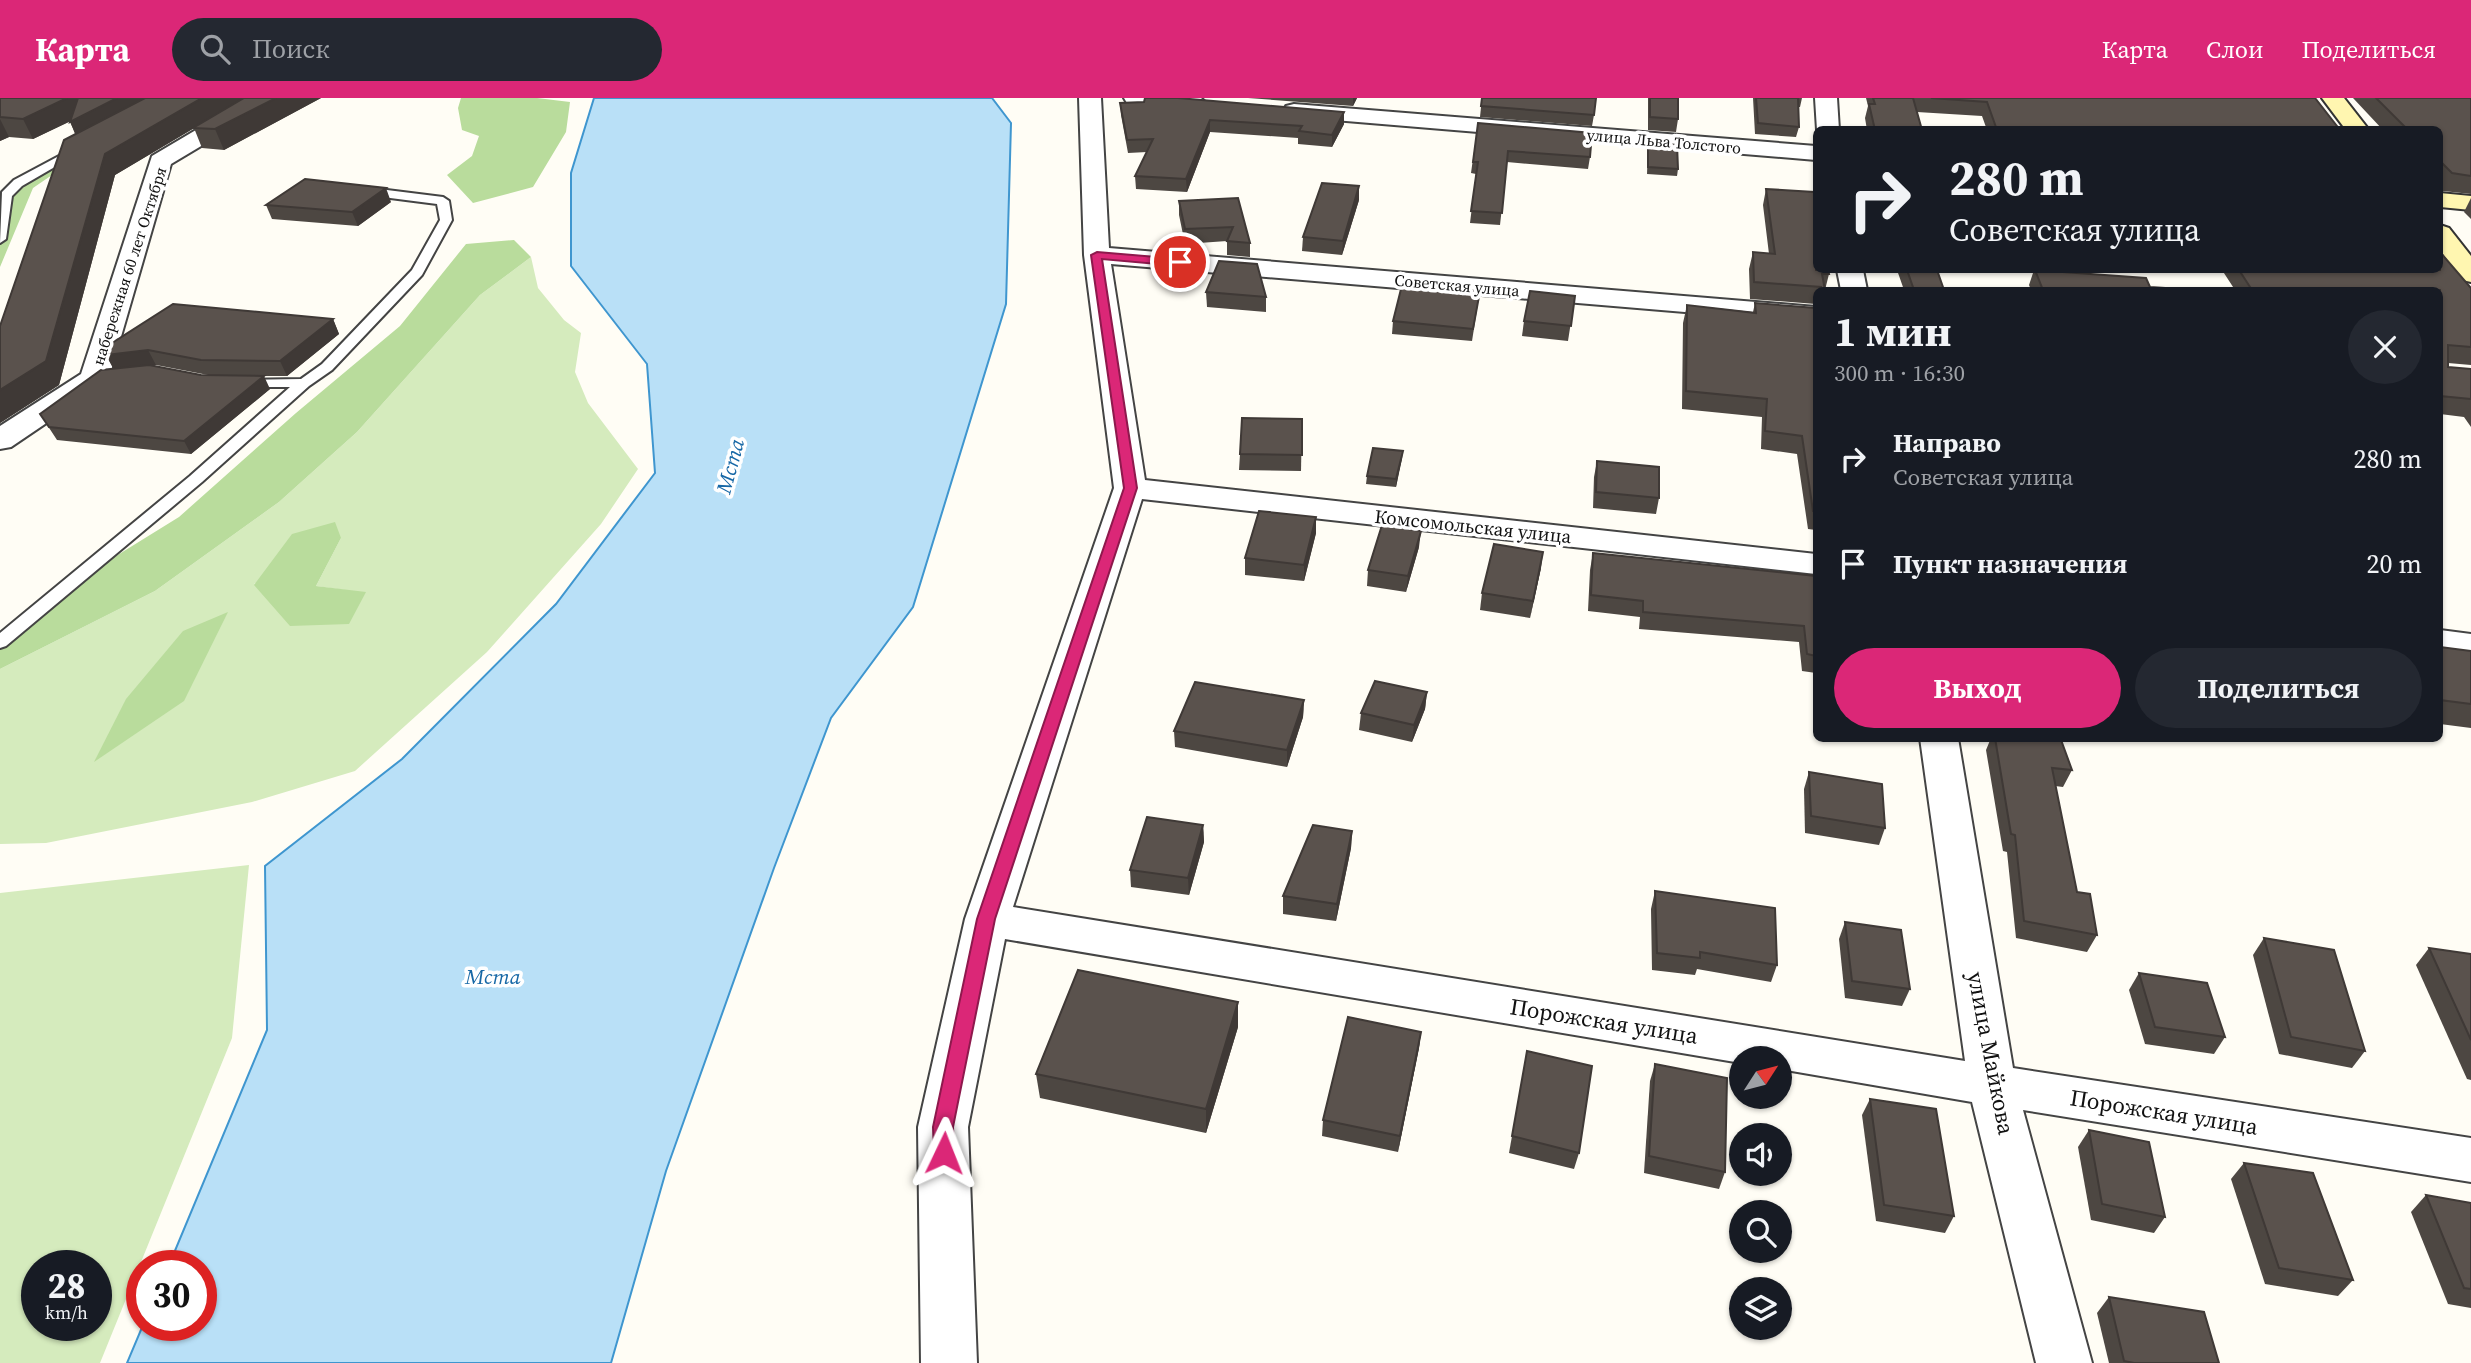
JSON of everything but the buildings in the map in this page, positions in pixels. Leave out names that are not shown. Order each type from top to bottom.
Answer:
[{"type":"main road","points":[[2333,98],[2355,126]]},
{"type":"main road","points":[[2443,200],[2471,203]]},
{"type":"main road","points":[[2443,237],[2471,274]]},
{"type":"street","name":"набережная 60 лет Октября","points":[[0,440],[100,377],[160,161],[265,98]]},
{"type":"street","points":[[949,1363],[943,1127],[986,919],[1130,488],[1097,255],[1090,98]]},
{"type":"street","points":[[1135,98],[1218,105]]},
{"type":"street","points":[[1826,98],[1828,126]]},
{"type":"street","name":"улица Льва Толстого","points":[[1274,109],[1813,153]]},
{"type":"street","name":"Советская улица","points":[[1097,255],[1813,315]]},
{"type":"street","name":"Комсомольская улица","points":[[1130,488],[1813,564]]},
{"type":"street","points":[[2443,641],[2471,645]]},
{"type":"street","name":"улица Майкова","points":[[1940,742],[1992,1085],[2064,1363]]},
{"type":"street","name":"Порожская улица","points":[[986,919],[1992,1085],[2471,1160]]},
{"type":"lane","points":[[0,239],[6,195],[18,183],[87,146]]},
{"type":"lane","points":[[0,642],[196,479],[304,383],[327,367],[417,272],[446,220],[443,201],[351,188]]},
{"type":"lane","points":[[230,382],[304,383]]},
{"type":"green space","points":[[461,98],[537,98],[570,102],[566,132],[533,187],[473,203],[447,175],[472,156],[479,136],[462,130],[458,108]]},
{"type":"green space","points":[[68,164],[33,188],[0,267],[0,214],[3,203],[52,165]]},
{"type":"green space","points":[[514,240],[531,257],[480,295],[357,432],[279,502],[155,591],[0,669],[0,638],[32,608],[179,517],[296,413],[400,326],[466,244]]},
{"type":"green space","points":[[531,257],[538,288],[564,320],[581,333],[575,372],[588,403],[638,469],[601,524],[487,652],[355,771],[252,802],[46,843],[0,844],[0,669],[155,591],[279,502],[357,432],[480,295]],"holes":[[[341,538],[316,586],[366,593],[254,584]]]},
{"type":"green space","points":[[335,522],[341,538],[316,586],[366,592],[349,624],[290,626],[254,585],[292,534]]},
{"type":"green space","points":[[228,612],[184,701],[94,762],[126,699],[183,631]]},
{"type":"green space","points":[[249,865],[232,1038],[146,1250],[126,1250],[126,1299],[112,1333],[112,1250],[21,1250],[21,1341],[109,1341],[100,1363],[0,1363],[0,893]]},
{"type":"water","name":"Мста","points":[[594,98],[992,98],[1011,123],[1006,304],[913,607],[831,718],[774,868],[666,1171],[611,1363],[127,1363],[136,1341],[217,1341],[217,1250],[175,1250],[267,1030],[265,866],[402,759],[556,604],[655,473],[647,364],[571,266],[571,173]]},
{"type":"route","points":[[944,1153],[943,1127],[986,919],[1130,488],[1097,255],[1180,262]]}]
